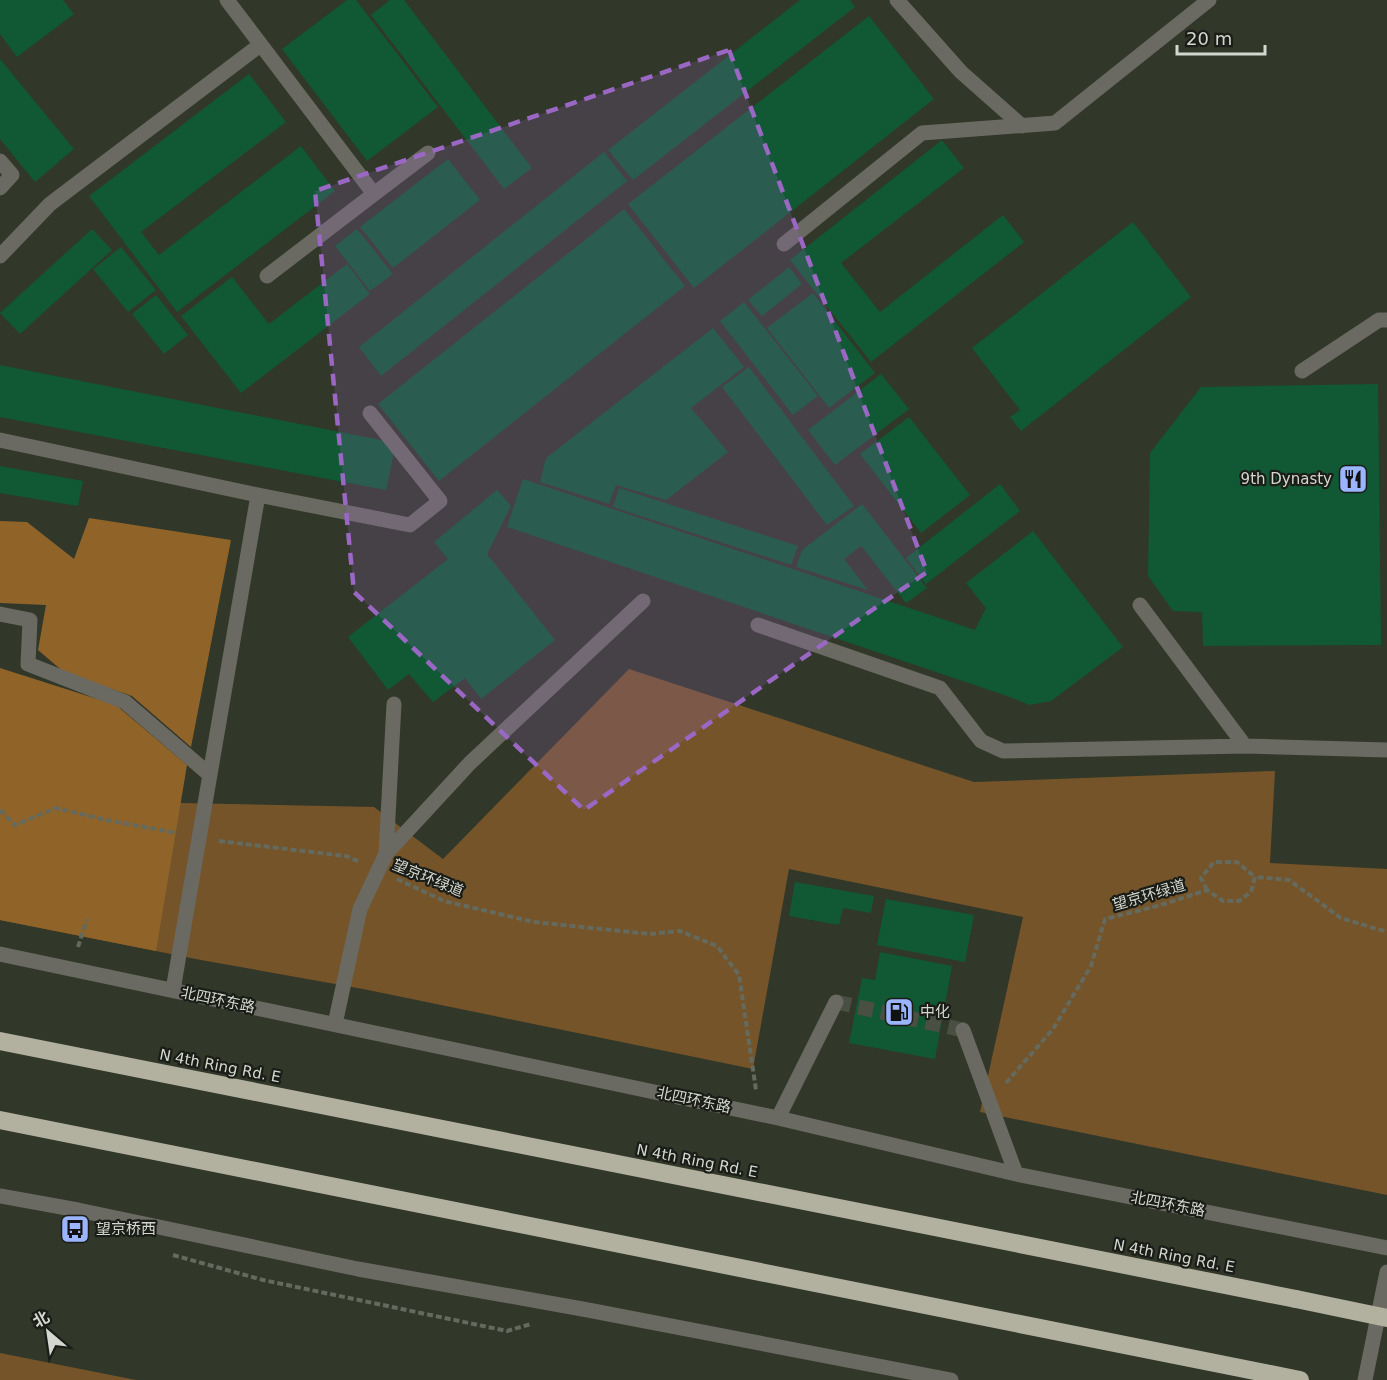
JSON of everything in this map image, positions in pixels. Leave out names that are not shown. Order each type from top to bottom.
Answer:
[{"type":"highway","name":"N 4th Ring Rd. E","points":[[0,1041],[1387,1318]]},
{"type":"highway","points":[[0,1120],[1300,1380]]},
{"type":"street","points":[[227,0],[374,194]]},
{"type":"street","points":[[897,0],[961,72],[1022,126]]},
{"type":"street","points":[[784,244],[922,133],[1055,123],[1209,0]]},
{"type":"street","points":[[0,256],[50,204],[260,45]]},
{"type":"street","points":[[267,276],[428,153]]},
{"type":"street","points":[[0,160],[12,175],[0,188]]},
{"type":"street","points":[[1302,371],[1379,320],[1387,320]]},
{"type":"street","points":[[0,440],[410,525],[440,501],[370,413]]},
{"type":"street","points":[[173,990],[258,495]]},
{"type":"street","points":[[335,1024],[360,909],[386,854],[470,763],[643,600]]},
{"type":"street","points":[[1140,605],[1245,746]]},
{"type":"street","points":[[0,614],[30,620],[28,664],[125,702],[210,775]]},
{"type":"street","points":[[758,625],[940,688],[981,741],[1003,751],[1245,746],[1387,750]]},
{"type":"street","points":[[386,854],[394,704]]},
{"type":"street","name":"北四环东路","points":[[0,954],[760,1114],[1016,1174],[1387,1248]]},
{"type":"street","points":[[778,1118],[837,1002]]},
{"type":"street","points":[[963,1030],[1016,1174]]},
{"type":"street","points":[[0,1196],[78,1210],[358,1269],[588,1310],[951,1380]]},
{"type":"street","points":[[1365,1380],[1387,1272]]},
{"type":"path","name":"望京环绿道","points":[[0,810],[15,825],[56,808],[199,838],[346,856],[444,901],[534,922],[650,934],[681,931],[717,946],[738,975],[760,1114]]},
{"type":"path","points":[[1207,890],[1201,878],[1214,862],[1237,862],[1255,877],[1290,880],[1341,918],[1387,932]]},
{"type":"path","name":"望京环绿道","points":[[990,1102],[1053,1029],[1091,966],[1105,919],[1161,905],[1207,890],[1223,901],[1239,901],[1251,892],[1255,877]]},
{"type":"path","points":[[72,969],[87,919]]},
{"type":"highlighted area","points":[[729,50],[927,572],[584,810],[354,592],[315,191]]},
{"type":"shaded area","points":[[89,518],[231,540],[191,747],[132,696],[65,673],[38,650],[46,605],[0,603],[0,521],[27,522],[74,559]]},
{"type":"shaded area","points":[[0,668],[116,705],[187,765],[156,951],[0,920]]},
{"type":"shaded area","points":[[629,669],[974,782],[1275,771],[1270,863],[1387,869],[1387,1195],[980,1112],[1023,917],[789,869],[753,1069],[363,989],[0,920],[0,748],[180,803],[374,807],[443,859]]},
{"type":"shaded area","points":[[0,1353],[136,1380],[0,1380]]},
{"type":"building","points":[[0,0],[63,0],[74,14],[17,57],[0,34]]},
{"type":"building","points":[[347,0],[356,0],[438,107],[367,161],[282,49]]},
{"type":"building","points":[[390,0],[404,0],[532,168],[504,189],[371,15]]},
{"type":"building","points":[[800,0],[850,0],[855,7],[633,180],[608,150]]},
{"type":"building","points":[[869,16],[934,99],[694,288],[628,204]]},
{"type":"building","points":[[0,59],[74,149],[35,182],[0,139]]},
{"type":"building","points":[[249,74],[286,122],[141,232],[159,255],[301,146],[335,191],[177,312],[89,196]]},
{"type":"building","points":[[942,140],[964,168],[841,263],[880,312],[1003,215],[1024,242],[871,362],[790,260]]},
{"type":"building","points":[[604,152],[627,181],[381,376],[359,347]]},
{"type":"building","points":[[448,159],[480,200],[393,268],[360,227]]},
{"type":"building","points":[[624,209],[685,286],[439,481],[378,404]]},
{"type":"building","points":[[1133,222],[1191,297],[1021,431],[1010,417],[1020,410],[972,348]]},
{"type":"building","points":[[92,229],[112,250],[20,334],[0,313]]},
{"type":"building","points":[[357,229],[393,274],[370,291],[335,246]]},
{"type":"building","points":[[121,247],[156,290],[128,312],[93,269]]},
{"type":"building","points":[[347,264],[370,294],[241,393],[181,316],[232,277],[269,324]]},
{"type":"building","points":[[789,267],[802,284],[762,316],[748,300]]},
{"type":"building","points":[[813,293],[875,373],[829,408],[767,328]]},
{"type":"building","points":[[156,295],[188,335],[164,354],[132,314]]},
{"type":"building","points":[[744,302],[818,396],[793,415],[720,321]]},
{"type":"building","points":[[713,328],[744,367],[691,408],[728,452],[666,500],[616,485],[609,504],[540,482],[546,458]]},
{"type":"building","points":[[0,365],[396,443],[386,490],[0,417]]},
{"type":"building","points":[[749,367],[854,506],[827,525],[722,387]]},
{"type":"building","points":[[881,374],[909,409],[835,465],[808,430]]},
{"type":"building","points":[[1378,384],[1381,645],[1203,646],[1202,612],[1173,611],[1148,576],[1150,453],[1201,387]]},
{"type":"building","points":[[909,417],[970,495],[921,533],[860,454]]},
{"type":"building","points":[[0,466],[83,481],[78,506],[0,493]]},
{"type":"building","points":[[523,479],[975,630],[986,608],[966,583],[1033,531],[1123,647],[1051,701],[1029,705],[507,527]]},
{"type":"building","points":[[1000,484],[1020,511],[926,584],[906,558]]},
{"type":"building","points":[[619,488],[798,546],[791,565],[613,507]]},
{"type":"building","points":[[497,490],[511,506],[487,554],[555,640],[481,699],[465,678],[433,702],[409,674],[388,690],[348,637],[448,559],[434,542]]},
{"type":"building","points":[[862,504],[927,588],[906,603],[861,546],[844,559],[868,590],[796,567],[802,550]]},
{"type":"building","points":[[795,882],[874,896],[871,913],[843,908],[839,925],[789,916]]},
{"type":"building","points":[[886,899],[974,915],[965,962],[877,945]]},
{"type":"building","name":"中化","points":[[880,952],[952,966],[935,1059],[849,1043],[862,978],[875,980]]},
{"type":"tunnel","points":[[836,1002],[963,1030]]},
{"type":"place","name":"9th Dynasty","points":[[1353,479]]},
{"type":"place","name":"中化","points":[[899,1012]]},
{"type":"place","name":"望京桥西","points":[[75,1229]]}]
